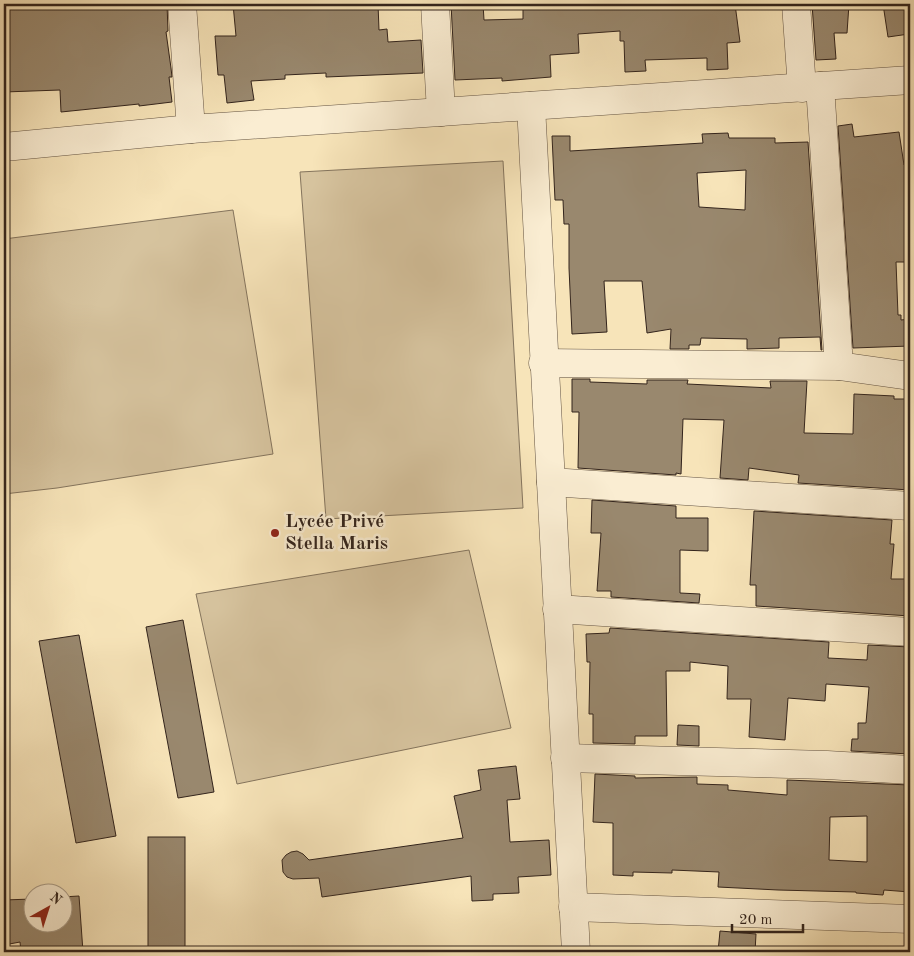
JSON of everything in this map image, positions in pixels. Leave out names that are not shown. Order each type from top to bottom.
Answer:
[{"type":"street","points":[[182,4],[191,129]]},
{"type":"street","points":[[434,4],[441,112]]},
{"type":"street","points":[[796,4],[811,87],[839,366]]},
{"type":"street","points":[[4,147],[191,129],[910,80]]},
{"type":"street","points":[[531,106],[543,363],[576,952]]},
{"type":"street","points":[[543,363],[839,366],[910,376]]},
{"type":"street","points":[[551,482],[910,506]]},
{"type":"street","points":[[558,609],[910,632]]},
{"type":"street","points":[[565,758],[827,765],[910,770]]},
{"type":"street","points":[[573,908],[910,919]]},
{"type":"shaded area","points":[[503,161],[523,508],[326,519],[300,172]]},
{"type":"shaded area","points":[[233,210],[273,454],[57,488],[4,494],[4,239]]},
{"type":"shaded area","points":[[469,550],[511,728],[237,784],[196,594]]},
{"type":"building","points":[[4,4],[167,4],[168,31],[166,32],[172,77],[169,77],[172,102],[61,112],[60,90],[4,92]]},
{"type":"building","points":[[233,4],[378,4],[379,30],[387,29],[388,42],[421,40],[423,73],[326,77],[326,73],[285,75],[285,79],[251,81],[254,100],[227,103],[224,75],[218,75],[215,36],[236,36]]},
{"type":"building","points":[[451,4],[483,4],[484,20],[523,19],[523,4],[735,4],[740,42],[727,43],[728,69],[707,70],[707,58],[645,60],[646,71],[625,72],[624,41],[620,41],[620,31],[578,34],[579,53],[550,55],[551,77],[502,81],[502,78],[455,80]]},
{"type":"building","points":[[812,4],[849,4],[847,33],[834,33],[836,59],[816,60]]},
{"type":"building","points":[[883,4],[904,4],[909,34],[888,37]]},
{"type":"building","points":[[852,124],[854,137],[899,132],[904,165],[907,165],[910,194],[910,262],[896,262],[898,315],[901,315],[901,320],[910,319],[910,346],[853,348],[838,126]]},
{"type":"building","points":[[728,133],[729,138],[775,138],[775,143],[808,142],[822,350],[820,337],[779,338],[779,348],[747,349],[747,339],[701,338],[700,345],[689,345],[689,349],[670,349],[671,329],[647,333],[642,281],[604,281],[607,332],[572,334],[569,224],[564,224],[563,200],[555,200],[552,136],[570,136],[570,151],[703,143],[702,134]],"holes":[[[746,170],[745,210],[699,207],[697,173]]]},
{"type":"building","points":[[572,379],[590,379],[590,382],[647,384],[647,380],[688,380],[687,384],[771,388],[770,381],[807,381],[804,433],[853,434],[854,394],[894,396],[894,399],[910,399],[910,490],[798,483],[799,475],[749,468],[748,480],[720,478],[724,420],[683,419],[681,474],[578,468],[579,412],[572,412]]},
{"type":"building","points":[[592,500],[676,506],[676,518],[708,518],[708,551],[680,550],[680,593],[700,594],[699,603],[611,597],[611,591],[597,591],[601,533],[591,533]]},
{"type":"building","points":[[754,511],[892,520],[890,544],[894,544],[891,579],[910,579],[910,616],[756,606],[756,585],[750,585]]},
{"type":"building","points":[[183,620],[214,792],[178,798],[146,627]]},
{"type":"building","points":[[610,628],[829,642],[828,658],[867,660],[868,645],[910,647],[910,754],[851,751],[852,739],[858,739],[858,723],[866,723],[869,687],[826,684],[825,701],[788,698],[785,740],[749,737],[751,699],[727,699],[728,666],[690,662],[690,671],[666,671],[667,736],[635,736],[635,744],[593,743],[593,714],[589,714],[590,662],[587,662],[586,634],[609,633]]},
{"type":"building","points":[[79,635],[116,836],[76,843],[39,641]]},
{"type":"building","points":[[678,725],[699,726],[699,746],[677,745]]},
{"type":"building","points":[[516,766],[520,799],[507,800],[510,842],[549,840],[551,875],[518,877],[519,893],[493,894],[493,900],[472,901],[471,876],[322,897],[319,878],[293,879],[287,877],[283,872],[282,860],[291,852],[297,851],[309,860],[463,838],[454,796],[481,790],[478,770]]},
{"type":"building","points":[[595,774],[635,776],[635,778],[697,777],[697,784],[728,785],[728,790],[787,795],[787,780],[910,785],[910,892],[884,890],[883,895],[856,892],[718,887],[719,872],[672,870],[672,873],[633,872],[633,876],[613,875],[613,823],[593,822]],"holes":[[[867,816],[867,862],[829,860],[830,817]]]},
{"type":"building","points":[[148,837],[185,837],[185,952],[148,952]]},
{"type":"building","points":[[72,896],[79,896],[83,952],[21,952],[20,942],[4,945],[4,900],[22,899],[22,934],[72,934]]},
{"type":"building","points":[[720,931],[756,934],[755,952],[718,952]]},
{"type":"place","name":"Lycée Privé Stella Maris","points":[[275,533]]}]
